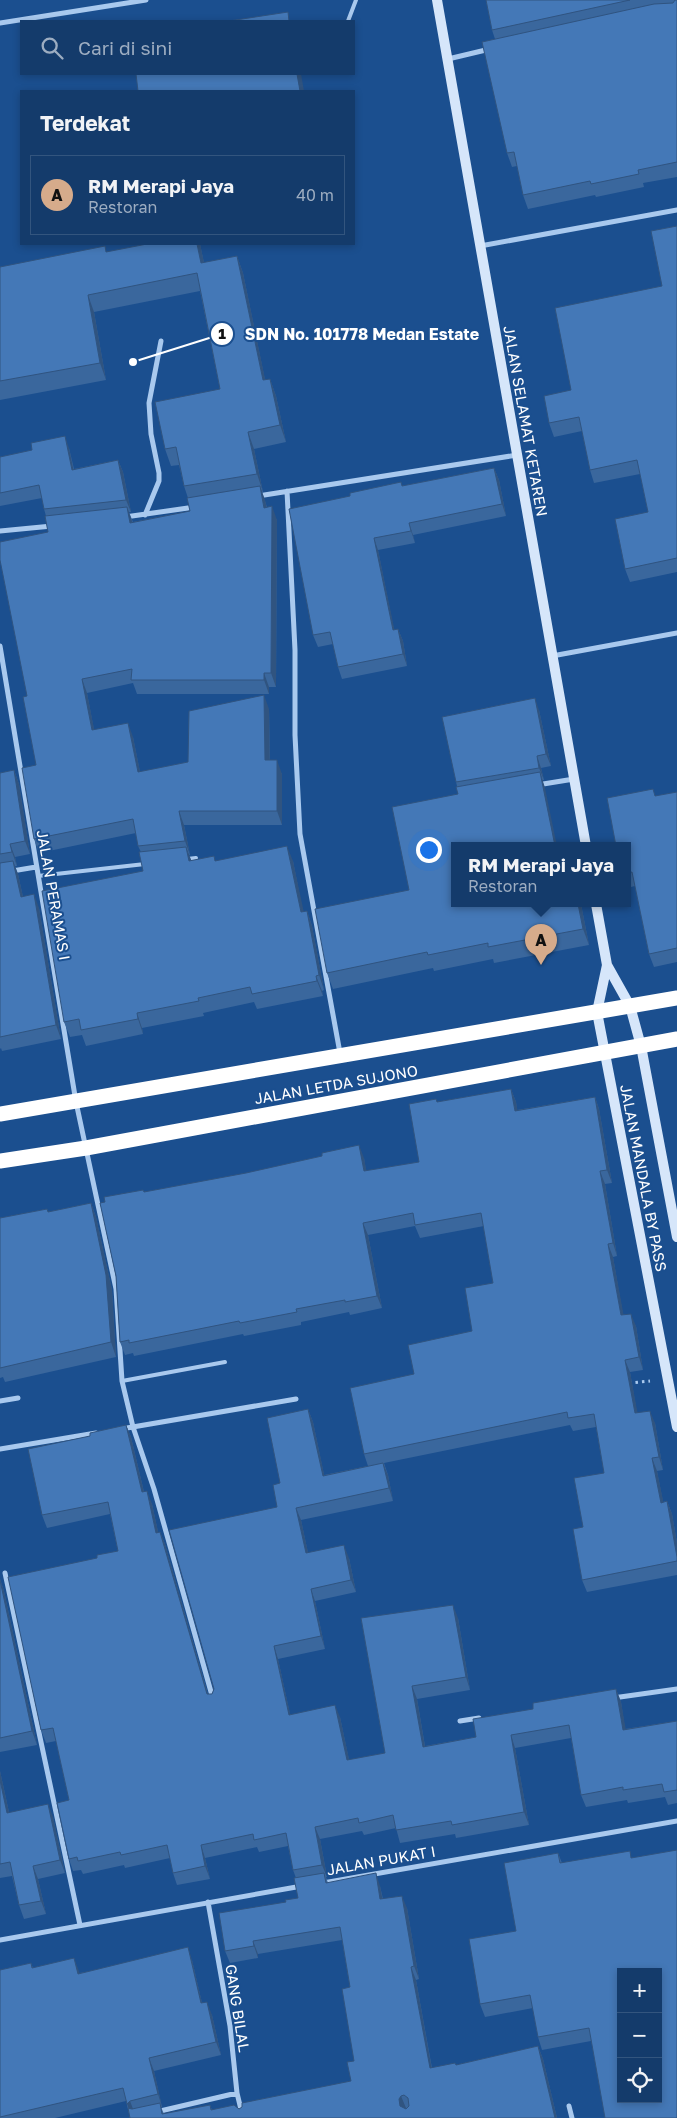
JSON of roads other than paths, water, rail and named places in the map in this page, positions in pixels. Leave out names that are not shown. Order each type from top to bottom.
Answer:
[{"type":"highway","name":"JALAN LETDA SUJONO","points":[[0,1114],[677,998]]},
{"type":"highway","name":"JALAN LETDA SUJONO","points":[[0,1161],[86,1148],[677,1040]]},
{"type":"street","points":[[0,23],[146,0]]},
{"type":"street","name":"JALAN SELAMAT KETAREN","points":[[437,0],[585,842]]},
{"type":"street","points":[[447,59],[495,48]]},
{"type":"street","points":[[480,246],[677,210]]},
{"type":"street","points":[[145,515],[159,481],[151,434],[149,403],[161,341]]},
{"type":"street","points":[[249,498],[517,455]]},
{"type":"street","points":[[287,491],[295,650],[295,734],[300,834],[340,1056]]},
{"type":"street","points":[[116,518],[202,506]]},
{"type":"street","points":[[0,531],[58,525]]},
{"type":"street","points":[[552,656],[677,633]]},
{"type":"street","name":"JALAN PERAMAS I","points":[[0,646],[76,1102],[116,1289],[122,1381],[133,1427],[154,1489],[214,1703]]},
{"type":"street","points":[[528,787],[574,779]]},
{"type":"street","points":[[0,873],[36,866]]},
{"type":"street","points":[[597,907],[607,965],[630,1006],[641,1046]]},
{"type":"street","points":[[604,1053],[597,1012],[607,965]]},
{"type":"street","name":"JALAN MANDALA BY PASS","points":[[641,1046],[677,1237]]},
{"type":"street","name":"JALAN MANDALA BY PASS","points":[[604,1053],[677,1427]]},
{"type":"street","points":[[0,1402],[18,1398]]},
{"type":"street","points":[[114,1430],[296,1399]]},
{"type":"street","points":[[0,1449],[104,1432]]},
{"type":"street","points":[[5,1573],[80,1924]]},
{"type":"street","points":[[608,1699],[677,1689]]},
{"type":"street","points":[[460,1721],[489,1717]]},
{"type":"street","name":"JALAN PUKAT I","points":[[316,1884],[677,1822]]},
{"type":"street","points":[[0,1940],[80,1924],[306,1885]]},
{"type":"street","name":"GANG BILAL","points":[[208,1902],[230,2026],[237,2093],[243,2118]]},
{"type":"street","points":[[152,2113],[237,2093]]},
{"type":"street","points":[[569,2106],[572,2118]]},
{"type":"lane","points":[[348,20],[356,0]]},
{"type":"lane","points":[[176,861],[196,858]]},
{"type":"lane","points":[[38,876],[147,864]]},
{"type":"lane","points":[[122,1381],[225,1362]]},
{"type":"place","name":"SDN No. 101778 Medan Estate","points":[[133,362]]},
{"type":"place","name":"RM Merapi Jaya","points":[[541,965]]}]
